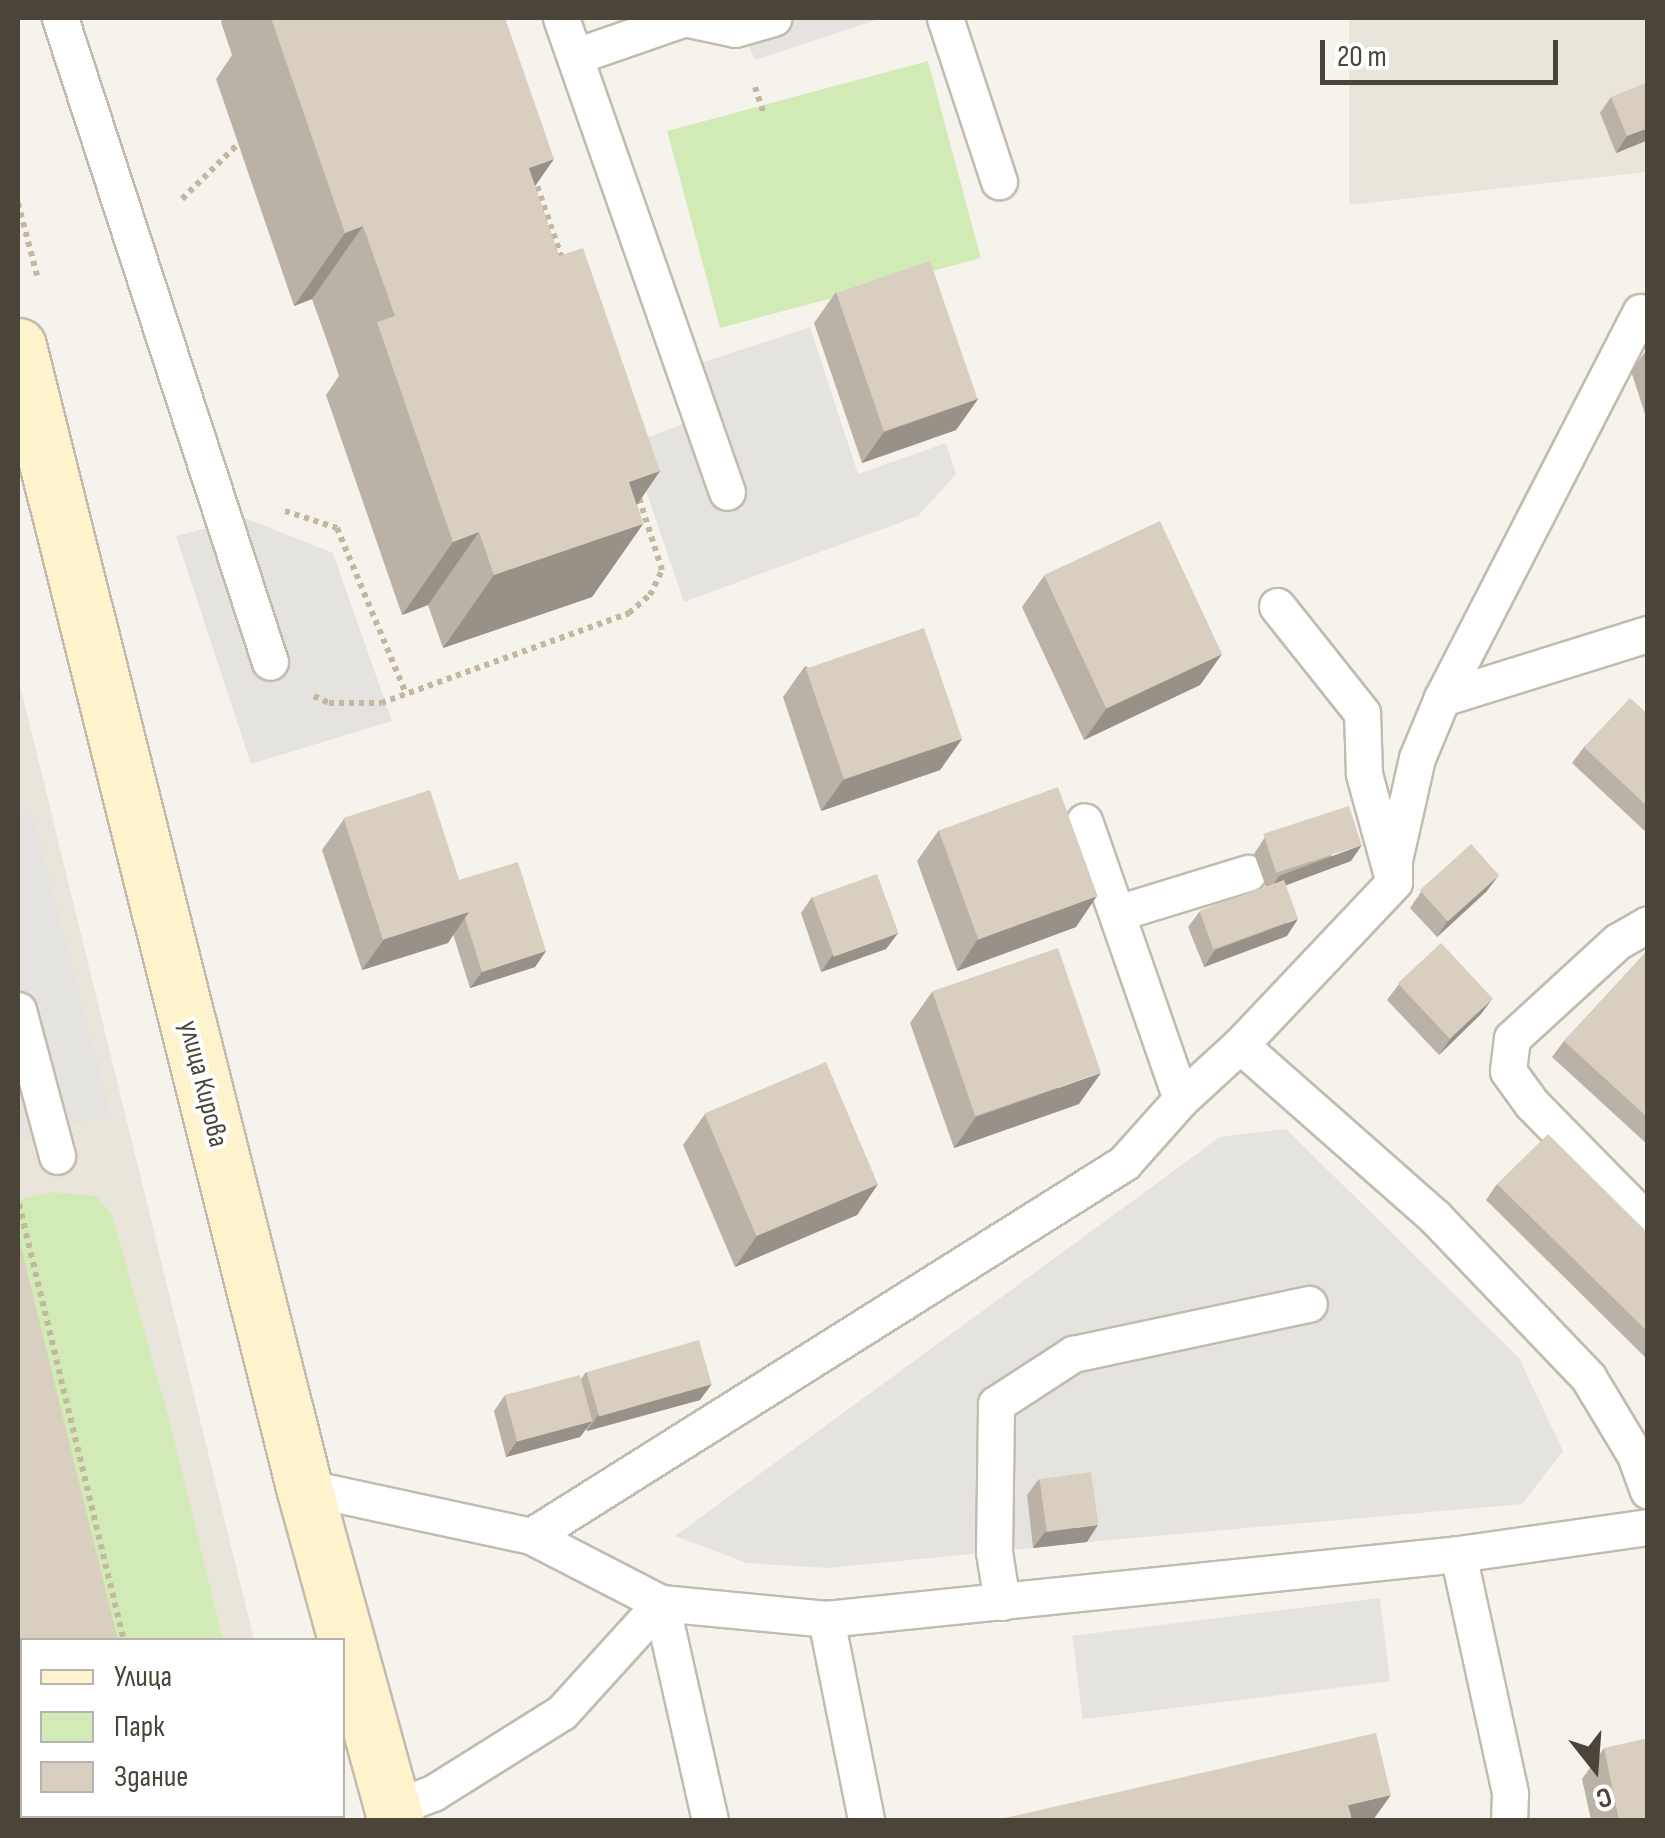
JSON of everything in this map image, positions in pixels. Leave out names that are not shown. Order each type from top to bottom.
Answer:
[{"type":"street","name":"улица Кирова","points":[[18,346],[304,1487],[394,1814]]},
{"type":"lane","points":[[60,18],[270,662]]},
{"type":"lane","points":[[561,18],[728,492]]},
{"type":"lane","points":[[576,56],[684,18],[735,29],[772,18]]},
{"type":"lane","points":[[946,18],[999,181]]},
{"type":"lane","points":[[531,1536],[1124,1163],[1180,1099],[1240,1045],[1394,882],[1394,860],[1417,758],[1442,698],[1640,312]]},
{"type":"lane","points":[[1277,606],[1362,713],[1364,774],[1394,882]]},
{"type":"lane","points":[[1442,698],[1648,634]]},
{"type":"lane","points":[[1084,821],[1180,1099]]},
{"type":"lane","points":[[1117,913],[1248,873]]},
{"type":"lane","points":[[1648,924],[1618,940],[1512,1038],[1508,1071],[1532,1104],[1648,1222]]},
{"type":"lane","points":[[18,1010],[56,1156]]},
{"type":"lane","points":[[1240,1045],[1436,1218],[1588,1377],[1636,1455],[1648,1491]]},
{"type":"lane","points":[[1002,1602],[994,1552],[996,1404],[1073,1354],[1309,1304]]},
{"type":"lane","points":[[304,1487],[531,1536],[661,1603],[826,1619],[1458,1554],[1648,1527]]},
{"type":"lane","points":[[1458,1554],[1510,1793],[1509,1820]]},
{"type":"lane","points":[[394,1814],[562,1712],[661,1603]]},
{"type":"lane","points":[[661,1603],[710,1820]]},
{"type":"lane","points":[[826,1619],[866,1820]]},
{"type":"path","points":[[533,174],[564,266]]},
{"type":"path","points":[[270,662],[297,688],[329,703],[369,704],[629,613],[650,596],[662,570],[638,494]]},
{"type":"path","points":[[18,1196],[124,1638]]},
{"type":"shaded area","points":[[737,18],[882,18],[755,60]]},
{"type":"shaded area","points":[[1349,18],[1647,18],[1647,172],[1349,205]]},
{"type":"shaded area","points":[[810,327],[858,474],[946,443],[956,474],[918,516],[684,602],[630,444],[691,421],[674,372]]},
{"type":"shaded area","points":[[245,518],[333,553],[392,721],[251,764],[176,536]]},
{"type":"shaded area","points":[[18,677],[254,1638],[20,1638],[20,1818],[298,1820],[18,1820]]},
{"type":"shaded area","points":[[31,809],[111,1115],[18,1140],[18,813]]},
{"type":"shaded area","points":[[1286,1129],[1519,1358],[1563,1451],[1522,1504],[1087,1542],[1080,1489],[1027,1495],[1033,1548],[827,1568],[747,1563],[675,1536],[1220,1137]]},
{"type":"shaded area","points":[[1380,1598],[1390,1681],[1083,1719],[1072,1636]]},
{"type":"green space","points":[[928,61],[981,258],[720,328],[667,131]]},
{"type":"green space","points":[[51,1192],[96,1196],[112,1215],[168,1416],[223,1638],[78,1638],[18,1394],[18,1200]]},
{"type":"building","points":[[271,18],[505,18],[554,159],[529,168],[552,236],[559,256],[583,248],[660,471],[629,482],[643,524],[494,575],[479,532],[453,542],[377,322],[395,316],[363,226],[345,233]]},
{"type":"building","points":[[1648,82],[1648,128],[1627,136],[1611,97]]},
{"type":"building","points":[[930,261],[978,399],[884,431],[836,293]]},
{"type":"building","points":[[1160,521],[1222,654],[1106,708],[1044,575]]},
{"type":"building","points":[[924,628],[962,739],[844,779],[806,669]]},
{"type":"building","points":[[1630,698],[1648,714],[1648,807],[1584,747]]},
{"type":"building","points":[[1058,787],[1098,896],[978,939],[939,830]]},
{"type":"building","points":[[430,790],[470,912],[383,940],[343,818]]},
{"type":"building","points":[[1349,806],[1362,845],[1276,873],[1263,834]]},
{"type":"building","points":[[1471,844],[1499,875],[1448,921],[1420,890]]},
{"type":"building","points":[[518,862],[546,951],[482,972],[465,918],[469,912],[459,880]]},
{"type":"building","points":[[877,874],[899,933],[834,957],[812,898]]},
{"type":"building","points":[[1284,880],[1298,919],[1213,949],[1199,911]]},
{"type":"building","points":[[1441,943],[1493,999],[1450,1039],[1398,983]]},
{"type":"building","points":[[1058,948],[1101,1073],[975,1116],[932,991]]},
{"type":"building","points":[[1648,950],[1648,1118],[1564,1041]]},
{"type":"building","points":[[826,1062],[878,1184],[756,1236],[704,1114]]},
{"type":"building","points":[[1548,1134],[1648,1233],[1648,1332],[1497,1184]]},
{"type":"building","points":[[18,1235],[118,1638],[20,1638],[20,1818],[163,1820],[18,1820]]},
{"type":"building","points":[[699,1340],[712,1384],[599,1416],[587,1372]]},
{"type":"building","points":[[580,1375],[592,1421],[517,1442],[505,1395]]},
{"type":"building","points":[[1091,1472],[1098,1524],[1047,1532],[1040,1479]]},
{"type":"building","points":[[1376,1733],[1391,1795],[1348,1805],[1352,1820],[996,1820]]},
{"type":"building","points":[[1648,1738],[1648,1820],[1619,1820],[1604,1748]]}]
